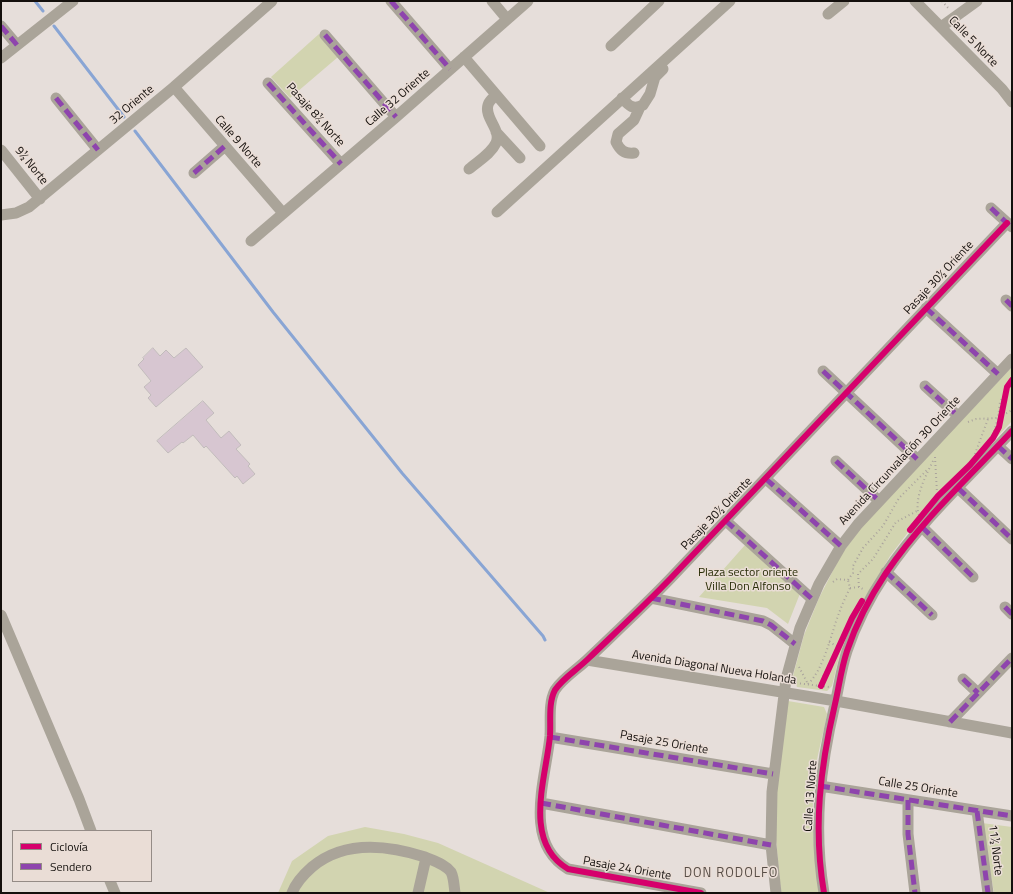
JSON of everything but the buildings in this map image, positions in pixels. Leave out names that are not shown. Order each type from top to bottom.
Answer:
[{"type":"street","points":[[1,58],[72,1]]},
{"type":"street","name":"32 Oriente","points":[[1,215],[22,212],[40,199],[174,87],[272,1]]},
{"type":"street","points":[[391,1],[450,69]]},
{"type":"street","points":[[492,1],[507,19]]},
{"type":"street","name":"Calle 32 Oriente","points":[[251,241],[396,117],[528,1]]},
{"type":"street","points":[[611,46],[659,1]]},
{"type":"street","points":[[497,212],[729,1]]},
{"type":"street","points":[[634,153],[628,154],[622,151],[616,142],[618,134],[634,120],[640,107],[650,94],[655,77],[728,12],[729,1]]},
{"type":"street","points":[[828,14],[844,1]]},
{"type":"street","name":"Calle 5 Norte","points":[[915,1],[1002,89],[1012,102]]},
{"type":"street","points":[[941,27],[977,1]]},
{"type":"street","points":[[1,26],[17,45]]},
{"type":"street","points":[[325,35],[396,117]]},
{"type":"street","points":[[464,57],[540,146]]},
{"type":"street","name":"Pasaje 8½ Norte","points":[[268,83],[341,164]]},
{"type":"street","name":"Calle 9 Norte","points":[[174,87],[283,213]]},
{"type":"street","points":[[469,169],[490,152],[497,142],[496,132],[488,111],[488,104],[496,95]]},
{"type":"street","points":[[56,98],[98,150]]},
{"type":"street","points":[[622,98],[630,107],[640,107]]},
{"type":"street","points":[[496,132],[520,158]]},
{"type":"street","points":[[194,173],[225,146]]},
{"type":"street","name":"9½ Norte","points":[[1,150],[40,199]]},
{"type":"street","points":[[991,208],[1009,225]]},
{"type":"street","name":"Pasaje 30½ Oriente","points":[[553,857],[543,837],[540,824],[541,803],[550,736],[552,697],[561,683],[651,598],[766,479],[926,308],[1009,225]]},
{"type":"street","points":[[926,308],[998,374]]},
{"type":"street","name":"Avenida Circunvalación 30 Oriente","points":[[776,893],[771,844],[773,774],[786,681],[795,644],[812,599],[826,569],[841,546],[878,500],[917,459],[961,421],[998,374],[1012,359]]},
{"type":"street","points":[[823,371],[917,459]]},
{"type":"street","points":[[925,386],[961,421]]},
{"type":"street","points":[[836,701],[851,640],[868,601],[886,572],[919,525],[958,488],[994,441],[1012,431]]},
{"type":"street","points":[[994,441],[1012,459]]},
{"type":"street","points":[[836,460],[878,500]]},
{"type":"street","points":[[766,479],[841,546]]},
{"type":"street","points":[[958,488],[1012,539]]},
{"type":"street","points":[[726,521],[812,599]]},
{"type":"street","points":[[919,525],[973,577]]},
{"type":"street","points":[[886,572],[932,615]]},
{"type":"street","points":[[651,598],[767,623],[795,644]]},
{"type":"street","points":[[1,615],[91,830]]},
{"type":"street","points":[[950,722],[1012,658]]},
{"type":"street","name":"Avenida Diagonal Nueva Holanda","points":[[587,660],[836,701],[1012,734]]},
{"type":"street","points":[[963,679],[978,693]]},
{"type":"street","name":"Calle 13 Norte","points":[[824,893],[819,834],[820,786],[824,757],[836,701]]},
{"type":"street","name":"Pasaje 25 Oriente","points":[[550,736],[773,774]]},
{"type":"street","name":"Calle 25 Oriente","points":[[820,786],[1012,816]]},
{"type":"street","points":[[908,800],[908,834],[915,893]]},
{"type":"street","points":[[541,803],[771,844]]},
{"type":"street","name":"11½ Norte","points":[[977,811],[988,893]]},
{"type":"street","points":[[292,893],[295,886],[305,873],[321,860],[337,853],[361,847],[386,847],[437,861],[450,872],[454,882],[455,893]]},
{"type":"street","name":"Pasaje 24 Oriente","points":[[553,857],[568,869],[701,893]]},
{"type":"street","points":[[418,893],[426,858]]},
{"type":"street","points":[[110,882],[114,893]]},
{"type":"path","points":[[994,441],[999,427],[1007,387],[1012,380]]},
{"type":"path","points":[[1006,393],[1012,383]]},
{"type":"path","points":[[961,421],[969,422],[976,419],[1000,417],[1012,410]]},
{"type":"path","points":[[975,457],[988,418]]},
{"type":"path","points":[[975,457],[984,450]]},
{"type":"path","points":[[917,511],[919,495],[935,456],[937,493],[942,490]]},
{"type":"path","points":[[808,684],[819,670],[839,611],[850,588],[848,580],[853,573],[853,566],[863,548],[883,526],[899,498],[929,469]]},
{"type":"path","points":[[934,501],[942,490]]},
{"type":"path","points":[[917,511],[922,514],[919,525]]},
{"type":"path","points":[[859,587],[858,574],[873,559],[896,522],[917,511]]},
{"type":"path","points":[[853,573],[858,574]]},
{"type":"path","points":[[830,584],[837,580],[848,580]]},
{"type":"path","points":[[850,588],[868,588],[863,599]]},
{"type":"path","points":[[821,686],[843,639]]},
{"type":"path","points":[[829,642],[837,646]]},
{"type":"path","points":[[799,662],[799,667],[808,684]]},
{"type":"path","points":[[786,681],[838,689]]},
{"type":"green space","points":[[319,34],[338,57],[290,98],[271,77]]},
{"type":"green space","points":[[1012,367],[1012,421],[909,531],[890,556],[852,621],[839,657],[832,686],[827,691],[797,687],[793,676],[804,635],[819,598],[841,555],[865,522]]},
{"type":"green space","name":"Plaza sector oriente Villa Don Alfonso","points":[[745,545],[801,591],[788,624],[767,608],[699,597]]},
{"type":"green space","points":[[788,701],[824,707],[827,714],[816,764],[813,794],[814,837],[819,893],[781,893],[775,829],[777,778]]},
{"type":"green space","points":[[982,823],[1012,827],[1012,893],[994,893]]},
{"type":"green space","points":[[365,827],[404,834],[438,843],[550,893],[278,893],[292,861],[328,836]]},
{"type":"waterway","points":[[35,1],[43,11]]},
{"type":"waterway","points":[[54,26],[124,117]]},
{"type":"waterway","points":[[135,131],[273,312],[402,473],[545,640]]},
{"type":"marked path","points":[[391,1],[450,69]]},
{"type":"marked path","points":[[1,26],[17,45]]},
{"type":"marked path","points":[[325,35],[396,117]]},
{"type":"marked path","points":[[268,83],[341,164]]},
{"type":"marked path","points":[[56,98],[98,150]]},
{"type":"marked path","points":[[194,173],[225,146]]},
{"type":"marked path","points":[[991,208],[1012,228]]},
{"type":"marked path","points":[[1006,300],[1012,306]]},
{"type":"marked path","points":[[926,308],[998,374]]},
{"type":"marked path","points":[[823,371],[917,459]]},
{"type":"marked path","points":[[925,386],[958,416]]},
{"type":"marked path","points":[[998,446],[1012,459]]},
{"type":"marked path","points":[[836,461],[878,500]]},
{"type":"marked path","points":[[766,479],[841,546]]},
{"type":"marked path","points":[[958,488],[1012,539]]},
{"type":"marked path","points":[[726,521],[812,599]]},
{"type":"marked path","points":[[922,527],[973,577]]},
{"type":"marked path","points":[[886,572],[932,615]]},
{"type":"marked path","points":[[651,598],[763,621],[771,625],[795,644]]},
{"type":"marked path","points":[[1005,607],[1012,614]]},
{"type":"marked path","points":[[950,722],[1012,658]]},
{"type":"marked path","points":[[963,679],[978,693]]},
{"type":"marked path","points":[[550,737],[773,774]]},
{"type":"marked path","points":[[820,786],[1012,816]]},
{"type":"marked path","points":[[908,800],[908,834],[915,893]]},
{"type":"marked path","points":[[541,803],[771,845]]},
{"type":"marked path","points":[[977,811],[988,893]]},
{"type":"cycle path","points":[[701,893],[568,869],[554,857],[545,843],[541,826],[540,808],[550,736],[551,701],[555,690],[562,681],[589,658],[670,579],[1007,223]]},
{"type":"cycle path","points":[[910,530],[938,496],[970,465],[993,438],[999,427],[1007,387],[1012,380]]},
{"type":"cycle path","points":[[824,893],[819,845],[822,775],[825,751],[842,671],[847,651],[855,631],[874,592],[914,535],[1012,431]]},
{"type":"cycle path","points":[[821,686],[852,618],[862,601]]},
{"type":"district","name":"DON RODOLFO","points":[[731,874]]}]
